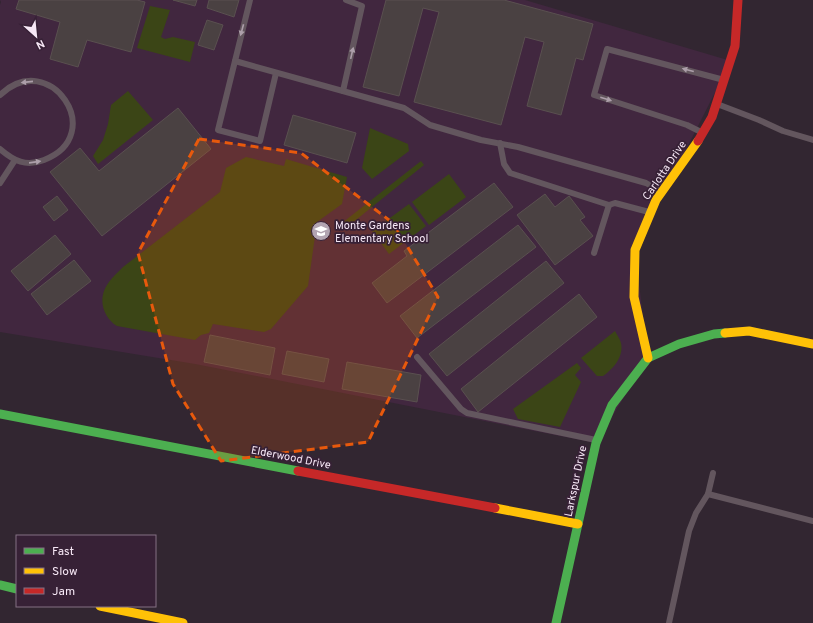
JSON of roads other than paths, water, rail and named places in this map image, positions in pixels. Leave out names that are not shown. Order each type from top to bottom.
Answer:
[{"type":"street","name":"Carlotta Drive","points":[[648,358],[634,296],[635,250],[656,200],[703,134],[717,104],[735,46],[738,0]]},
{"type":"street","points":[[648,358],[679,344],[714,334],[749,331],[813,344]]},
{"type":"street","name":"Larkspur Drive","points":[[556,623],[597,440],[612,405],[648,358]]},
{"type":"street","name":"Elderwood Drive","points":[[0,414],[578,524]]},
{"type":"street","points":[[0,585],[16,589]]},
{"type":"street","points":[[105,607],[183,623]]},
{"type":"lane","points":[[250,0],[218,130],[260,141],[276,73]]},
{"type":"lane","points":[[343,90],[362,6],[346,0]]},
{"type":"lane","points":[[703,134],[687,125],[594,95],[607,49],[725,80]]},
{"type":"lane","points":[[235,61],[404,108],[430,125],[481,140],[518,147],[646,183],[661,192]]},
{"type":"lane","points":[[0,95],[4,91],[19,83],[33,81],[48,85],[62,95],[70,107],[72,115],[72,127],[69,138],[65,146],[55,156],[36,163],[26,163],[15,160],[0,149]]},
{"type":"lane","points":[[717,104],[783,131],[813,140]]},
{"type":"lane","points":[[500,143],[504,164],[510,173],[608,205],[615,203],[650,213]]},
{"type":"lane","points":[[0,183],[15,160]]},
{"type":"lane","points":[[594,253],[608,205]]},
{"type":"lane","points":[[417,357],[460,409],[467,413],[597,440]]},
{"type":"lane","points":[[669,623],[689,531],[696,512],[708,494],[713,473]]},
{"type":"lane","points":[[708,494],[813,521]]},
{"type":"place","name":"Monte Gardens Elementary School","points":[[321,231]]}]
